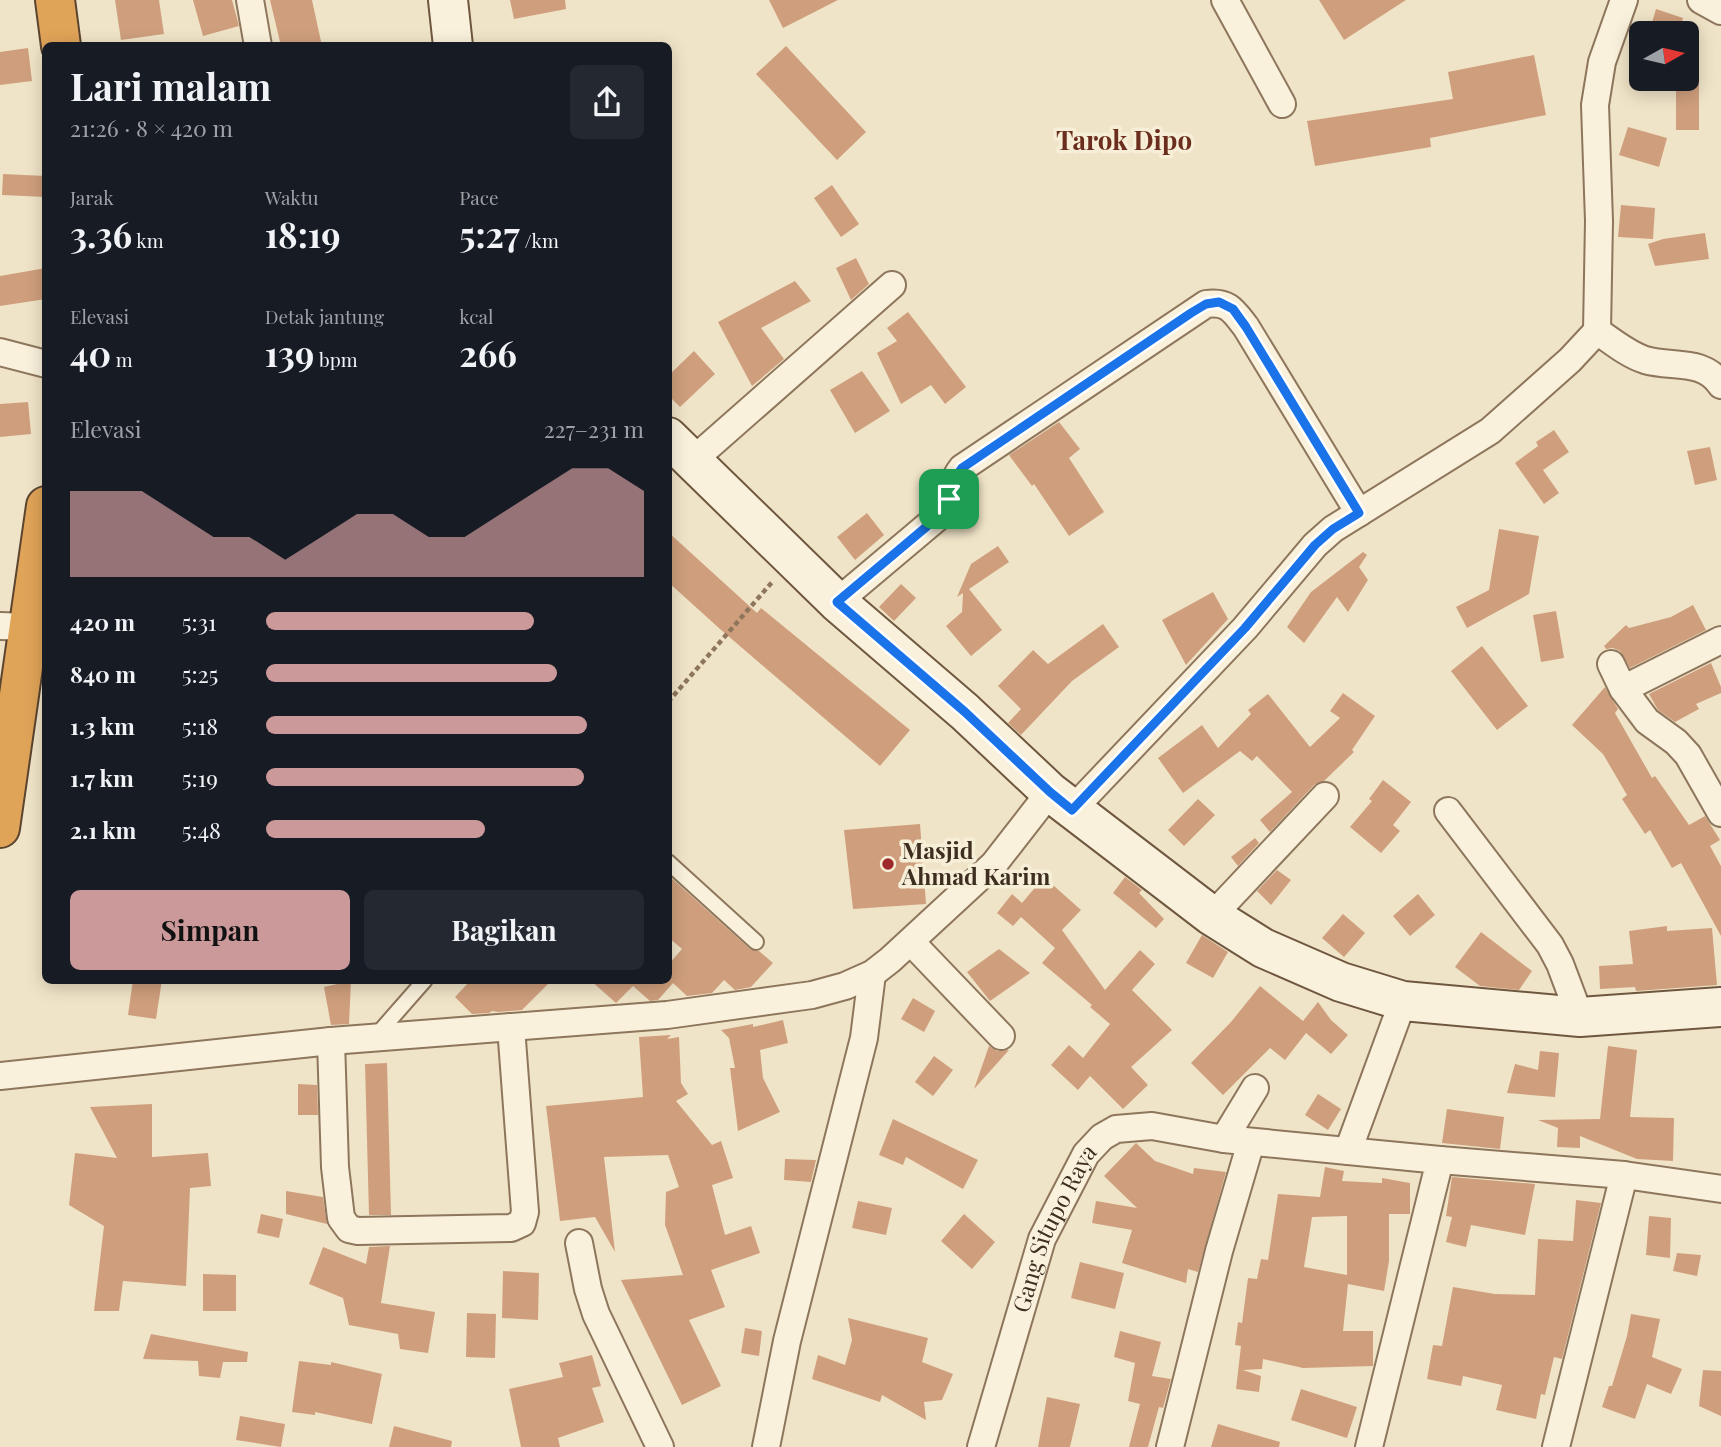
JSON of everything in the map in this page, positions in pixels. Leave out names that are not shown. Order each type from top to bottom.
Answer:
[{"type":"highway","points":[[55,0],[60,42]]},
{"type":"highway","points":[[0,828],[14,627],[42,526]]},
{"type":"street","points":[[250,0],[257,42]]},
{"type":"street","points":[[448,0],[453,42]]},
{"type":"street","points":[[1225,0],[1282,104]]},
{"type":"street","points":[[0,1076],[374,1037],[667,1015],[812,995],[845,986],[872,974],[911,942],[1245,628],[1315,545],[1333,529],[1490,431],[1570,360],[1597,331],[1599,221],[1595,105],[1602,62],[1624,0]]},
{"type":"street","points":[[892,285],[680,449],[837,602],[965,712],[1061,801],[1212,916],[1263,948],[1341,982],[1403,1001],[1580,1017],[1721,1007]]},
{"type":"street","points":[[837,602],[938,517],[949,499],[955,476],[962,468],[1206,304],[1219,302],[1233,309],[1359,513]]},
{"type":"street","points":[[1597,331],[1642,359],[1698,367],[1714,374],[1721,385]]},
{"type":"street","points":[[0,352],[42,363]]},
{"type":"street","points":[[1623,689],[1721,640]]},
{"type":"street","points":[[1611,664],[1623,689],[1647,721],[1676,742],[1688,755],[1721,813]]},
{"type":"street","points":[[1212,916],[1325,796]]},
{"type":"street","points":[[1448,811],[1550,945],[1580,1017]]},
{"type":"street","points":[[911,942],[1001,1036]]},
{"type":"street","points":[[766,1447],[788,1341],[864,1038],[872,974]]},
{"type":"street","points":[[1348,1151],[1403,1001]]},
{"type":"street","points":[[331,1041],[335,1167],[341,1218],[349,1229],[511,1228],[522,1223],[525,1212],[511,1027]]},
{"type":"street","points":[[1224,1139],[1255,1088]]},
{"type":"street","name":"Gang Situpo Raya","points":[[981,1447],[1042,1239],[1086,1154],[1102,1136],[1116,1129],[1152,1126],[1251,1142],[1624,1175],[1721,1189]]},
{"type":"street","points":[[1170,1447],[1219,1251],[1251,1142]]},
{"type":"street","points":[[1369,1447],[1440,1160]]},
{"type":"street","points":[[1556,1447],[1624,1175]]},
{"type":"street","points":[[579,1243],[596,1314],[660,1447]]},
{"type":"lane","points":[[672,866],[756,942]]},
{"type":"lane","points":[[374,1037],[421,984]]},
{"type":"path","points":[[672,697],[792,558]]},
{"type":"building","points":[[115,0],[159,0],[164,34],[121,40]]},
{"type":"building","points":[[193,0],[232,0],[239,26],[203,36]]},
{"type":"building","points":[[270,0],[312,0],[321,42],[280,42]]},
{"type":"building","points":[[510,0],[565,0],[566,9],[514,19]]},
{"type":"building","points":[[769,0],[838,0],[783,28]]},
{"type":"building","points":[[1319,0],[1406,0],[1344,40]]},
{"type":"building","points":[[1656,9],[1683,18],[1682,21],[1652,21]]},
{"type":"building","points":[[786,46],[866,132],[837,160],[756,74]]},
{"type":"building","points":[[28,48],[32,81],[0,85],[0,52]]},
{"type":"building","points":[[1534,55],[1546,115],[1430,138],[1431,147],[1315,166],[1307,121],[1453,99],[1448,72]]},
{"type":"building","points":[[1676,91],[1699,91],[1699,130],[1676,130]]},
{"type":"building","points":[[1628,127],[1667,138],[1659,167],[1619,155]]},
{"type":"building","points":[[3,174],[42,176],[42,197],[2,195]]},
{"type":"building","points":[[832,185],[859,224],[841,237],[814,198]]},
{"type":"building","points":[[1621,205],[1655,208],[1653,239],[1618,237]]},
{"type":"building","points":[[1705,233],[1709,259],[1655,266],[1648,244]]},
{"type":"building","points":[[856,258],[869,284],[851,300],[836,268]]},
{"type":"building","points":[[42,269],[42,300],[0,306],[0,276]]},
{"type":"building","points":[[795,281],[811,301],[761,328],[784,359],[752,386],[718,322]]},
{"type":"building","points":[[908,312],[966,387],[945,404],[931,385],[901,404],[877,353],[897,341],[887,328]]},
{"type":"building","points":[[694,351],[715,374],[680,407],[672,399],[672,372]]},
{"type":"building","points":[[862,371],[890,411],[855,433],[830,390]]},
{"type":"building","points":[[28,402],[31,434],[0,437],[0,404]]},
{"type":"building","points":[[1059,422],[1080,449],[1069,458],[1104,512],[1069,536],[1034,484],[1032,486],[1009,455]]},
{"type":"building","points":[[1554,430],[1569,452],[1543,470],[1559,493],[1544,504],[1515,463],[1538,446],[1536,442]]},
{"type":"building","points":[[1710,447],[1717,480],[1695,485],[1687,451]]},
{"type":"building","points":[[867,513],[884,535],[855,560],[837,537]]},
{"type":"building","points":[[1499,529],[1539,536],[1529,594],[1467,628],[1456,607],[1489,590]]},
{"type":"building","points":[[672,536],[757,613],[761,608],[910,730],[880,766],[672,586]]},
{"type":"building","points":[[998,546],[1009,562],[969,589],[1002,630],[971,656],[946,626],[962,612],[963,593],[957,597],[971,564]]},
{"type":"building","points":[[1363,552],[1367,555],[1359,567],[1368,580],[1348,612],[1337,597],[1304,643],[1287,627],[1311,592]]},
{"type":"building","points":[[901,584],[916,598],[894,621],[879,607]]},
{"type":"building","points":[[1213,592],[1228,619],[1186,665],[1162,620]]},
{"type":"building","points":[[1693,605],[1706,630],[1630,668],[1620,651],[1606,649],[1604,646],[1626,625],[1629,628],[1671,617]]},
{"type":"building","points":[[1556,611],[1564,658],[1541,662],[1533,615]]},
{"type":"building","points":[[1103,624],[1119,647],[1072,681],[1021,735],[1008,723],[1021,709],[998,686],[1033,650],[1048,664]]},
{"type":"building","points":[[1482,646],[1528,706],[1497,730],[1451,671]]},
{"type":"building","points":[[1711,663],[1721,693],[1696,704],[1699,709],[1675,722],[1658,710],[1649,694]]},
{"type":"building","points":[[1605,687],[1618,709],[1615,713],[1652,778],[1655,776],[1689,825],[1705,816],[1720,840],[1710,846],[1721,866],[1721,936],[1681,863],[1672,868],[1650,830],[1645,834],[1622,799],[1627,795],[1603,754],[1572,725]]},
{"type":"building","points":[[1343,693],[1375,716],[1352,750],[1354,752],[1324,781],[1314,785],[1270,832],[1260,820],[1292,792],[1257,756],[1252,761],[1240,751],[1183,793],[1158,758],[1202,725],[1218,748],[1251,714],[1248,710],[1268,694],[1310,747],[1340,718],[1330,711]]},
{"type":"building","points":[[1383,780],[1411,802],[1393,825],[1400,831],[1381,853],[1350,827],[1372,801],[1369,799]]},
{"type":"building","points":[[1198,799],[1215,815],[1184,846],[1168,830]]},
{"type":"building","points":[[920,824],[926,904],[853,909],[844,830]]},
{"type":"building","points":[[1255,838],[1259,843],[1238,866],[1231,857]]},
{"type":"building","points":[[1277,870],[1291,880],[1271,905],[1257,891]]},
{"type":"building","points":[[1044,877],[1081,910],[1062,930],[1105,990],[1140,950],[1155,964],[1132,990],[1172,1030],[1131,1067],[1148,1085],[1123,1109],[1090,1076],[1078,1090],[1051,1065],[1069,1045],[1083,1058],[1110,1024],[1090,1007],[1092,1005],[1042,963],[1055,948],[1021,917],[1013,926],[997,913],[1012,894],[1022,903]]},
{"type":"building","points":[[1125,877],[1142,890],[1139,893],[1164,919],[1156,928],[1113,893]]},
{"type":"building","points":[[672,879],[750,949],[759,951],[773,963],[751,987],[735,990],[724,980],[712,993],[687,996],[673,983],[658,1000],[650,1001],[633,986],[616,1003],[595,984],[672,984],[672,960],[682,949],[672,940]]},
{"type":"building","points":[[1418,894],[1435,915],[1410,936],[1393,916]]},
{"type":"building","points":[[1343,914],[1365,933],[1344,957],[1322,938]]},
{"type":"building","points":[[1667,926],[1667,931],[1712,928],[1717,985],[1636,991],[1635,987],[1600,989],[1599,966],[1633,964],[1629,931]]},
{"type":"building","points":[[1481,932],[1532,971],[1519,990],[1480,986],[1455,967]]},
{"type":"building","points":[[1202,935],[1228,952],[1213,978],[1186,963]]},
{"type":"building","points":[[999,949],[1030,973],[990,1001],[967,972]]},
{"type":"building","points":[[132,984],[161,984],[156,1019],[128,1015]]},
{"type":"building","points":[[351,984],[349,1024],[331,1025],[324,987]]},
{"type":"building","points":[[467,984],[548,984],[522,1010],[472,1014],[455,997]]},
{"type":"building","points":[[1260,986],[1303,1021],[1318,1002],[1331,1020],[1348,1035],[1331,1054],[1306,1033],[1285,1060],[1270,1048],[1223,1095],[1191,1063],[1231,1022]]},
{"type":"building","points":[[913,998],[935,1011],[924,1032],[901,1019]]},
{"type":"building","points":[[783,1020],[788,1043],[760,1050],[763,1078],[780,1112],[738,1131],[730,1068],[735,1068],[729,1038],[721,1030],[753,1024],[753,1027]]},
{"type":"building","points":[[671,1035],[667,1039],[679,1037],[681,1083],[688,1094],[676,1101],[712,1145],[721,1141],[733,1178],[712,1185],[725,1235],[751,1226],[760,1253],[711,1270],[725,1307],[689,1320],[721,1386],[682,1405],[621,1280],[683,1275],[665,1225],[666,1192],[679,1187],[668,1155],[604,1157],[615,1252],[595,1217],[560,1221],[546,1106],[643,1097],[639,1037]]},
{"type":"building","points":[[989,1046],[997,1051],[1009,1050],[974,1089]]},
{"type":"building","points":[[1608,1046],[1637,1050],[1630,1117],[1674,1118],[1673,1161],[1637,1159],[1580,1136],[1580,1148],[1557,1147],[1558,1128],[1538,1120],[1600,1119]]},
{"type":"building","points":[[1540,1051],[1559,1053],[1555,1097],[1507,1093],[1515,1064],[1538,1070]]},
{"type":"building","points":[[934,1056],[953,1070],[933,1096],[915,1082]]},
{"type":"building","points":[[387,1063],[391,1215],[369,1215],[365,1064]]},
{"type":"building","points":[[298,1084],[317,1085],[318,1115],[298,1115]]},
{"type":"building","points":[[1318,1094],[1341,1109],[1328,1130],[1305,1115]]},
{"type":"building","points":[[152,1104],[152,1157],[208,1153],[211,1186],[190,1188],[186,1286],[123,1281],[119,1311],[94,1311],[104,1226],[69,1205],[75,1153],[117,1158],[90,1107]]},
{"type":"building","points":[[1447,1109],[1504,1117],[1500,1149],[1442,1143]]},
{"type":"building","points":[[893,1119],[978,1160],[963,1189],[906,1157],[903,1165],[879,1155]]},
{"type":"building","points":[[1136,1143],[1155,1161],[1193,1174],[1194,1168],[1226,1172],[1198,1272],[1188,1269],[1186,1283],[1122,1263],[1132,1230],[1092,1223],[1096,1201],[1137,1208],[1104,1176]]},
{"type":"building","points":[[785,1159],[816,1160],[811,1182],[784,1180]]},
{"type":"building","points":[[1325,1167],[1344,1171],[1342,1181],[1382,1183],[1382,1178],[1410,1183],[1410,1214],[1389,1214],[1389,1261],[1384,1291],[1348,1284],[1343,1331],[1373,1331],[1373,1366],[1303,1368],[1263,1359],[1262,1369],[1243,1370],[1261,1376],[1259,1392],[1236,1389],[1241,1346],[1235,1345],[1238,1322],[1242,1323],[1248,1278],[1257,1279],[1261,1259],[1268,1260],[1278,1194],[1320,1197]],"holes":[[[1347,1216],[1347,1275],[1304,1267],[1312,1217]]]},
{"type":"building","points":[[1452,1177],[1535,1184],[1525,1235],[1471,1225],[1466,1247],[1446,1242],[1452,1217],[1446,1216]]},
{"type":"building","points":[[286,1191],[323,1197],[327,1224],[286,1214]]},
{"type":"building","points":[[1576,1200],[1601,1203],[1562,1359],[1554,1357],[1545,1395],[1541,1394],[1536,1419],[1496,1410],[1502,1385],[1463,1376],[1461,1386],[1427,1379],[1433,1345],[1442,1346],[1453,1287],[1495,1294],[1535,1295],[1538,1239],[1573,1241]]},
{"type":"building","points":[[858,1201],[892,1208],[886,1235],[852,1228]]},
{"type":"building","points":[[261,1214],[283,1219],[279,1238],[257,1233]]},
{"type":"building","points":[[964,1214],[995,1242],[972,1269],[941,1241]]},
{"type":"building","points":[[1649,1216],[1671,1218],[1670,1258],[1646,1255]]},
{"type":"building","points":[[390,1246],[381,1303],[435,1312],[428,1353],[400,1349],[398,1334],[349,1325],[343,1298],[309,1284],[323,1247],[366,1264],[369,1247]]},
{"type":"building","points":[[1677,1253],[1701,1255],[1697,1276],[1673,1271]]},
{"type":"building","points":[[1080,1262],[1124,1273],[1115,1309],[1071,1298]]},
{"type":"building","points":[[503,1271],[539,1273],[538,1320],[502,1318]]},
{"type":"building","points":[[203,1274],[236,1275],[236,1311],[203,1311]]},
{"type":"building","points":[[467,1313],[496,1314],[495,1358],[466,1357]]},
{"type":"building","points":[[1631,1314],[1660,1319],[1652,1357],[1682,1369],[1671,1394],[1647,1384],[1635,1419],[1602,1407],[1609,1386],[1612,1386]]},
{"type":"building","points":[[848,1318],[928,1338],[922,1362],[953,1374],[942,1400],[924,1402],[926,1420],[882,1395],[880,1402],[812,1379],[818,1355],[845,1365],[852,1340]]},
{"type":"building","points":[[745,1328],[762,1331],[759,1356],[741,1353]]},
{"type":"building","points":[[1120,1331],[1161,1342],[1152,1376],[1171,1379],[1163,1408],[1159,1407],[1148,1447],[1129,1447],[1140,1404],[1128,1401],[1135,1363],[1114,1357]]},
{"type":"building","points":[[151,1334],[248,1352],[247,1362],[223,1362],[220,1378],[199,1376],[198,1361],[143,1359]]},
{"type":"building","points":[[592,1355],[601,1386],[592,1388],[604,1422],[558,1438],[560,1447],[521,1447],[509,1389],[563,1377],[559,1363]]},
{"type":"building","points":[[299,1361],[331,1365],[331,1362],[382,1374],[372,1424],[315,1412],[315,1415],[292,1412]]},
{"type":"building","points":[[1703,1370],[1721,1371],[1721,1416],[1699,1406]]},
{"type":"building","points":[[1301,1389],[1357,1407],[1347,1438],[1291,1420]]},
{"type":"building","points":[[1047,1397],[1080,1404],[1070,1447],[1038,1447]]},
{"type":"building","points":[[240,1416],[285,1424],[281,1447],[236,1440]]},
{"type":"building","points":[[1218,1424],[1280,1442],[1279,1447],[1211,1447]]},
{"type":"building","points":[[394,1426],[452,1441],[451,1447],[389,1447]]},
{"type":"place","name":"Masjid Ahmad Karim","points":[[888,864]]},
{"type":"district","name":"Tarok Dipo","points":[[1124,141]]},
{"type":"route","points":[[1219,302],[1233,309],[1246,327],[1359,513],[1333,529],[1315,545],[1245,628],[1072,810],[965,712],[837,602],[938,517],[949,499],[955,476],[962,468],[1191,313],[1206,304],[1219,302]]}]
